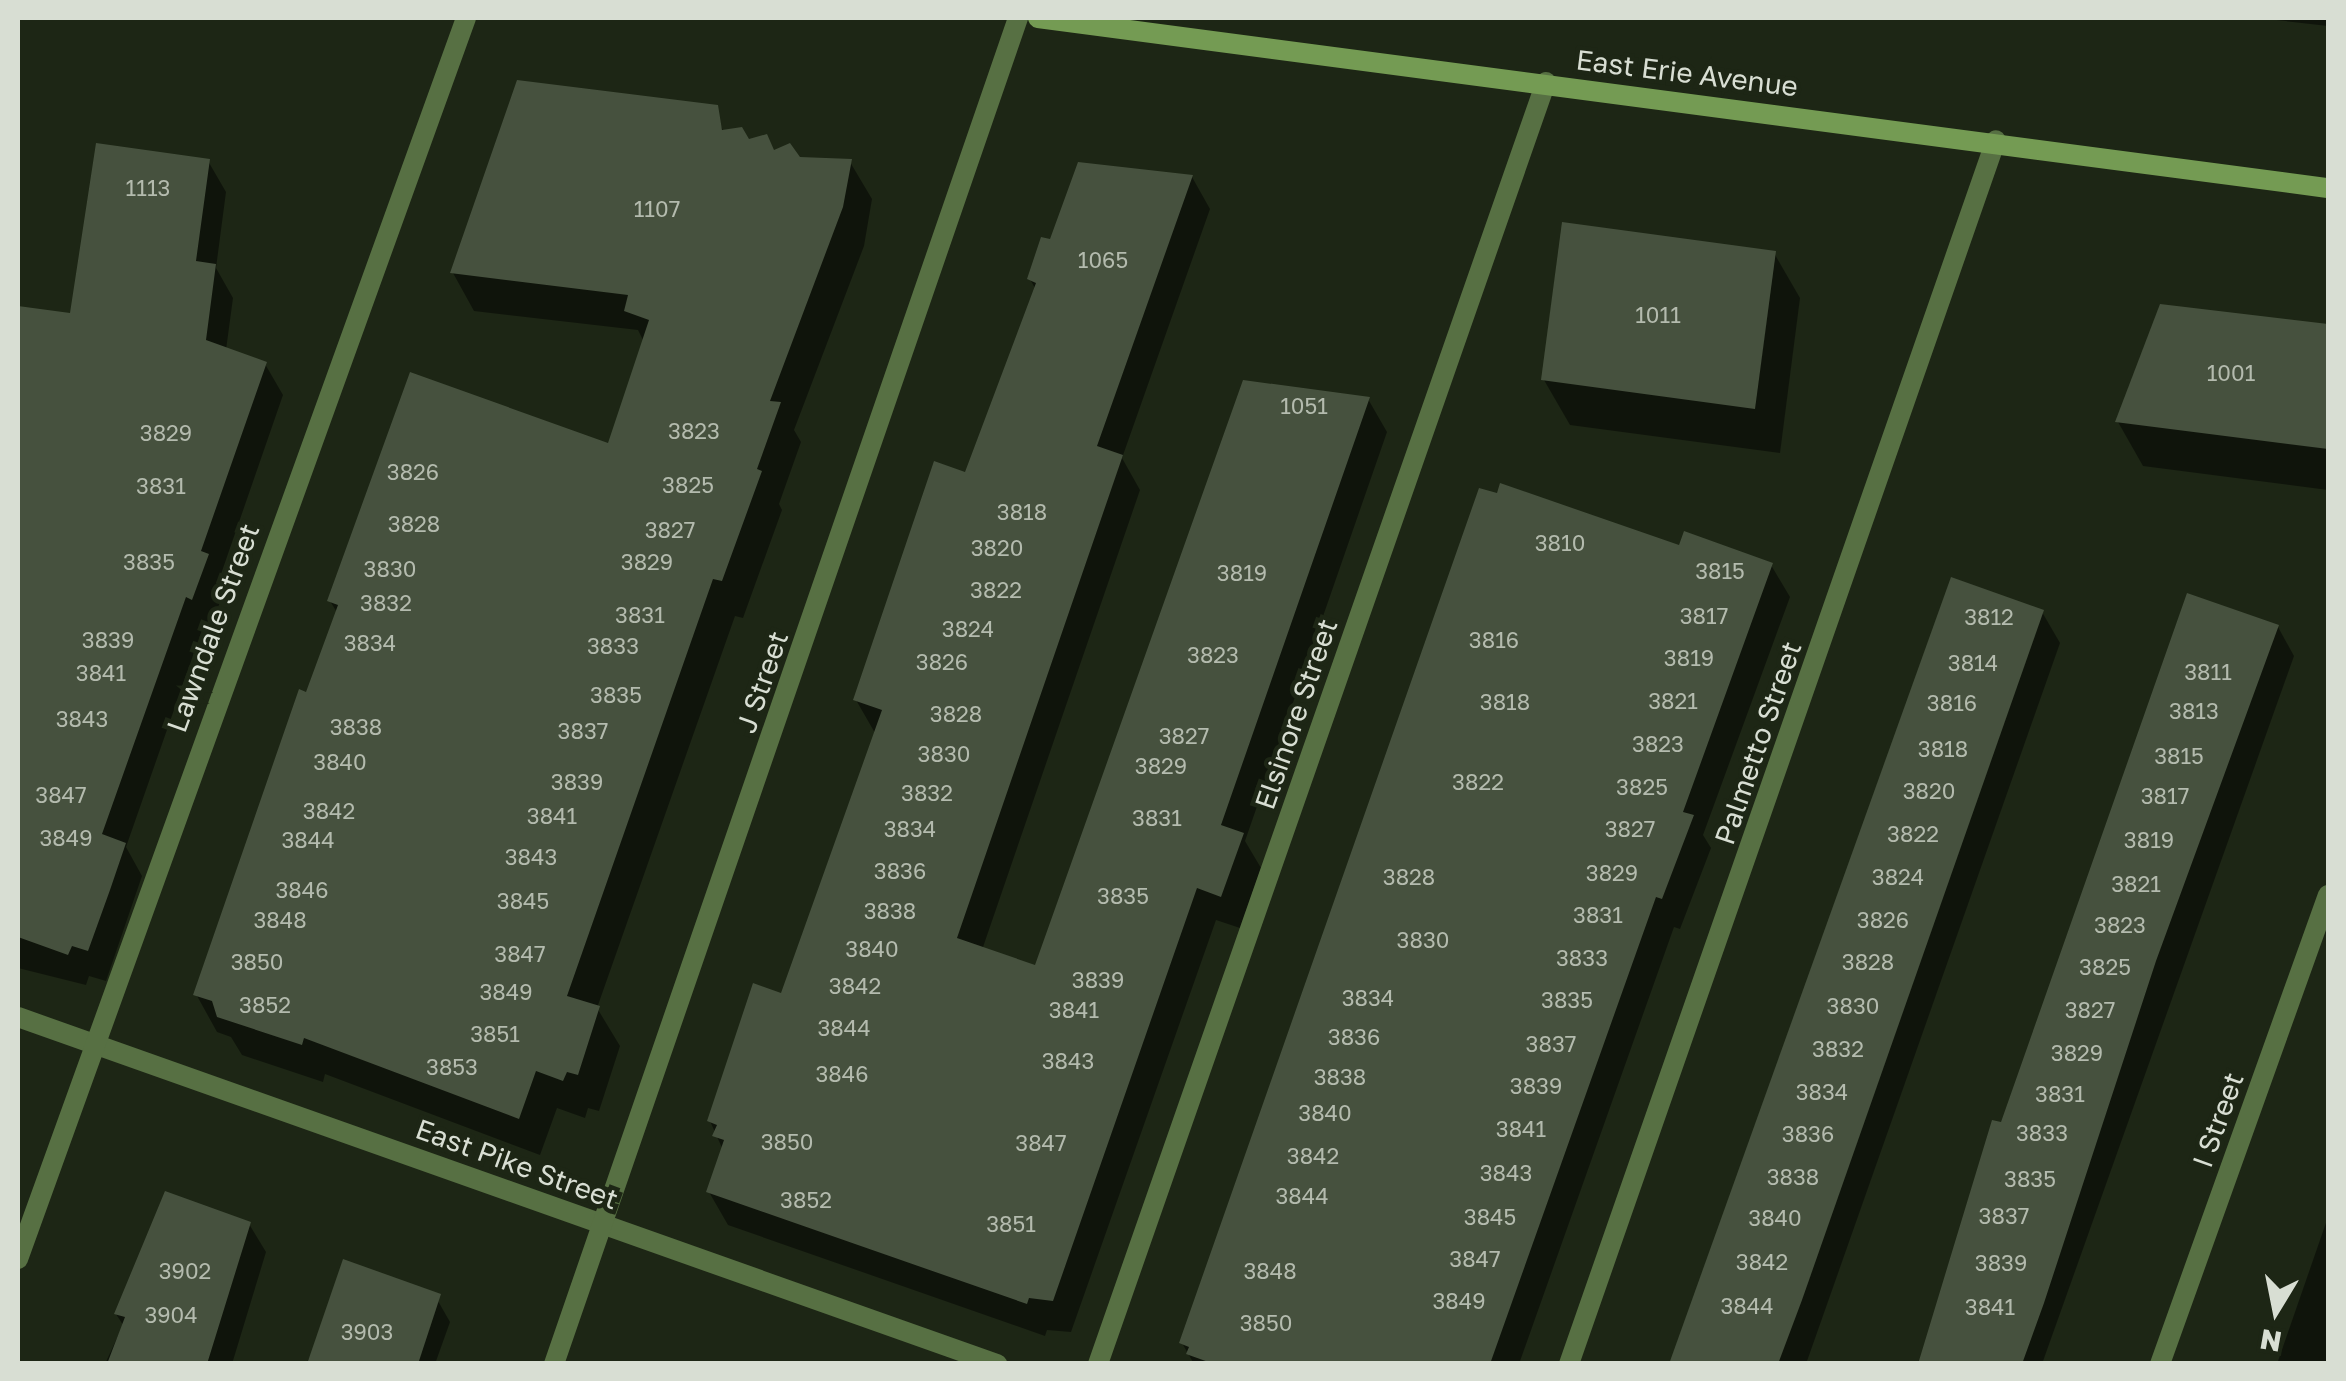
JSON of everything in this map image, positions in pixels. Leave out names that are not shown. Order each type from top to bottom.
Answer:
[{"type":"main road","name":"East Erie Avenue","points":[[1038,18],[1996,140],[2328,188]]},
{"type":"street","name":"Lawndale Street","points":[[18,1260],[466,18]]},
{"type":"street","name":"J Street","points":[[554,1364],[1018,18]]},
{"type":"street","name":"Elsinore Street","points":[[1098,1364],[1546,82]]},
{"type":"street","name":"Palmetto Street","points":[[1569,1364],[1996,140]]},
{"type":"street","name":"I Street","points":[[2160,1364],[2328,895]]},
{"type":"street","name":"East Pike Street","points":[[18,1016],[997,1364]]},
{"type":"building","points":[[517,80],[718,105],[722,130],[742,127],[749,139],[767,134],[774,150],[790,143],[800,157],[852,159],[843,207],[770,401],[781,402],[757,469],[762,471],[722,581],[713,579],[567,996],[600,1006],[578,1075],[567,1072],[563,1081],[536,1071],[519,1119],[304,1038],[302,1045],[217,1017],[212,1001],[193,995],[299,689],[306,692],[338,605],[327,601],[410,372],[608,443],[649,320],[624,311],[628,295],[450,273]]},
{"type":"building","points":[[96,143],[210,159],[196,261],[216,264],[206,340],[267,362],[201,551],[209,554],[192,600],[186,597],[102,834],[126,843],[88,951],[72,946],[68,955],[18,937],[18,306],[70,313]]},
{"type":"building","points":[[1078,162],[1193,175],[1097,446],[1123,455],[957,938],[1035,965],[1243,380],[1370,397],[1221,825],[1244,833],[1221,897],[1197,888],[1053,1301],[1029,1298],[1027,1304],[706,1192],[724,1140],[712,1136],[717,1125],[707,1121],[753,983],[781,993],[882,710],[853,700],[934,461],[965,472],[1036,283],[1027,279],[1041,237],[1050,239]]},
{"type":"building","points":[[1562,222],[1776,251],[1755,409],[1541,380]]},
{"type":"building","points":[[2160,304],[2328,324],[2328,449],[2115,422]]},
{"type":"building","points":[[1500,483],[1679,545],[1684,531],[1773,563],[1683,812],[1694,815],[1662,899],[1656,897],[1490,1364],[1214,1364],[1186,1354],[1189,1347],[1179,1343],[1479,488],[1497,493]]},
{"type":"building","points":[[1951,577],[2044,610],[1802,1300],[1778,1364],[1669,1364]]},
{"type":"building","points":[[2187,593],[2279,625],[2156,961],[2044,1303],[2022,1364],[1918,1364],[1992,1120],[2001,1122]]},
{"type":"building","points":[[165,1191],[251,1222],[207,1364],[107,1364],[125,1317],[114,1314]]},
{"type":"building","points":[[343,1259],[441,1294],[418,1364],[307,1364]]}]
